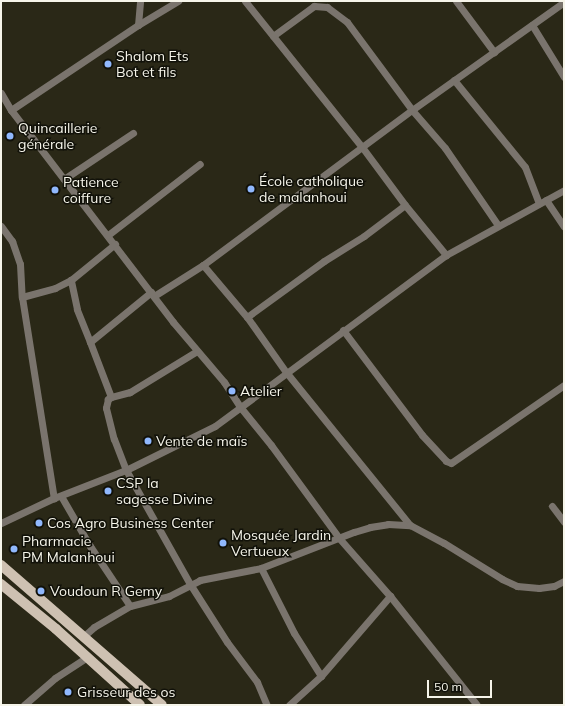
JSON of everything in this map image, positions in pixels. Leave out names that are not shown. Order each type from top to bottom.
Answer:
[{"type":"main road","points":[[1,565],[162,705]]},
{"type":"main road","points":[[1,584],[56,629],[140,705]]},
{"type":"street","points":[[138,25],[140,1]]},
{"type":"street","points":[[11,110],[138,25],[178,1]]},
{"type":"street","points":[[245,1],[446,255]]},
{"type":"street","points":[[456,1],[494,52]]},
{"type":"street","points":[[90,342],[153,294],[203,265],[412,110],[564,2]]},
{"type":"street","points":[[273,36],[314,6],[327,7],[347,22],[412,110],[445,148],[498,225]]},
{"type":"street","points":[[532,25],[564,77]]},
{"type":"street","points":[[454,80],[525,167],[543,202],[564,227]]},
{"type":"street","points":[[1,93],[11,110],[115,244],[173,322],[224,382],[241,408],[271,445],[339,538],[390,596],[477,705]]},
{"type":"street","points":[[64,179],[133,133]]},
{"type":"street","points":[[108,235],[200,164]]},
{"type":"street","points":[[1,523],[54,498],[126,470],[215,426],[446,255],[564,190]]},
{"type":"street","points":[[247,317],[324,262],[364,236],[405,205]]},
{"type":"street","points":[[1,226],[18,252],[22,297],[54,498]]},
{"type":"street","points":[[22,297],[55,288],[71,280],[115,244]]},
{"type":"street","points":[[203,265],[247,317],[286,372],[410,525],[444,543],[502,579],[517,586],[539,588],[554,586],[564,581]]},
{"type":"street","points":[[71,280],[77,309],[111,397]]},
{"type":"street","points":[[343,330],[422,435],[446,461],[451,463],[564,385]]},
{"type":"street","points":[[197,351],[130,392],[111,397],[108,399],[106,408],[114,438],[126,470],[190,584],[227,642],[257,682],[267,705]]},
{"type":"street","points":[[61,496],[90,546],[130,606]]},
{"type":"street","points":[[552,506],[564,522]]},
{"type":"street","points":[[84,636],[94,627],[130,606],[168,596],[200,580],[261,568],[370,527],[388,524],[410,525]]},
{"type":"street","points":[[261,568],[294,633],[321,676]]},
{"type":"street","points":[[289,705],[321,676],[390,596]]},
{"type":"street","points":[[24,705],[55,678],[87,657]]},
{"type":"place","name":"Shalom Ets Bot et fils","points":[[108,64]]},
{"type":"place","name":"Quincaillerie générale","points":[[10,136]]},
{"type":"place","name":"École catholique de malanhoui","points":[[251,189]]},
{"type":"place","name":"Patience coiffure","points":[[55,190]]},
{"type":"place","name":"Atelier","points":[[232,391]]},
{"type":"place","name":"Vente de maïs","points":[[148,441]]},
{"type":"place","name":"CSP la sagesse Divine","points":[[108,491]]},
{"type":"place","name":"Cos Agro Business Center","points":[[39,523]]},
{"type":"place","name":"Mosquée Jardin Vertueux","points":[[223,543]]},
{"type":"place","name":"Pharmacie PM Malanhoui","points":[[14,549]]},
{"type":"place","name":"Voudoun R Gemy","points":[[41,591]]},
{"type":"place","name":"Grisseur des os","points":[[68,692]]}]
